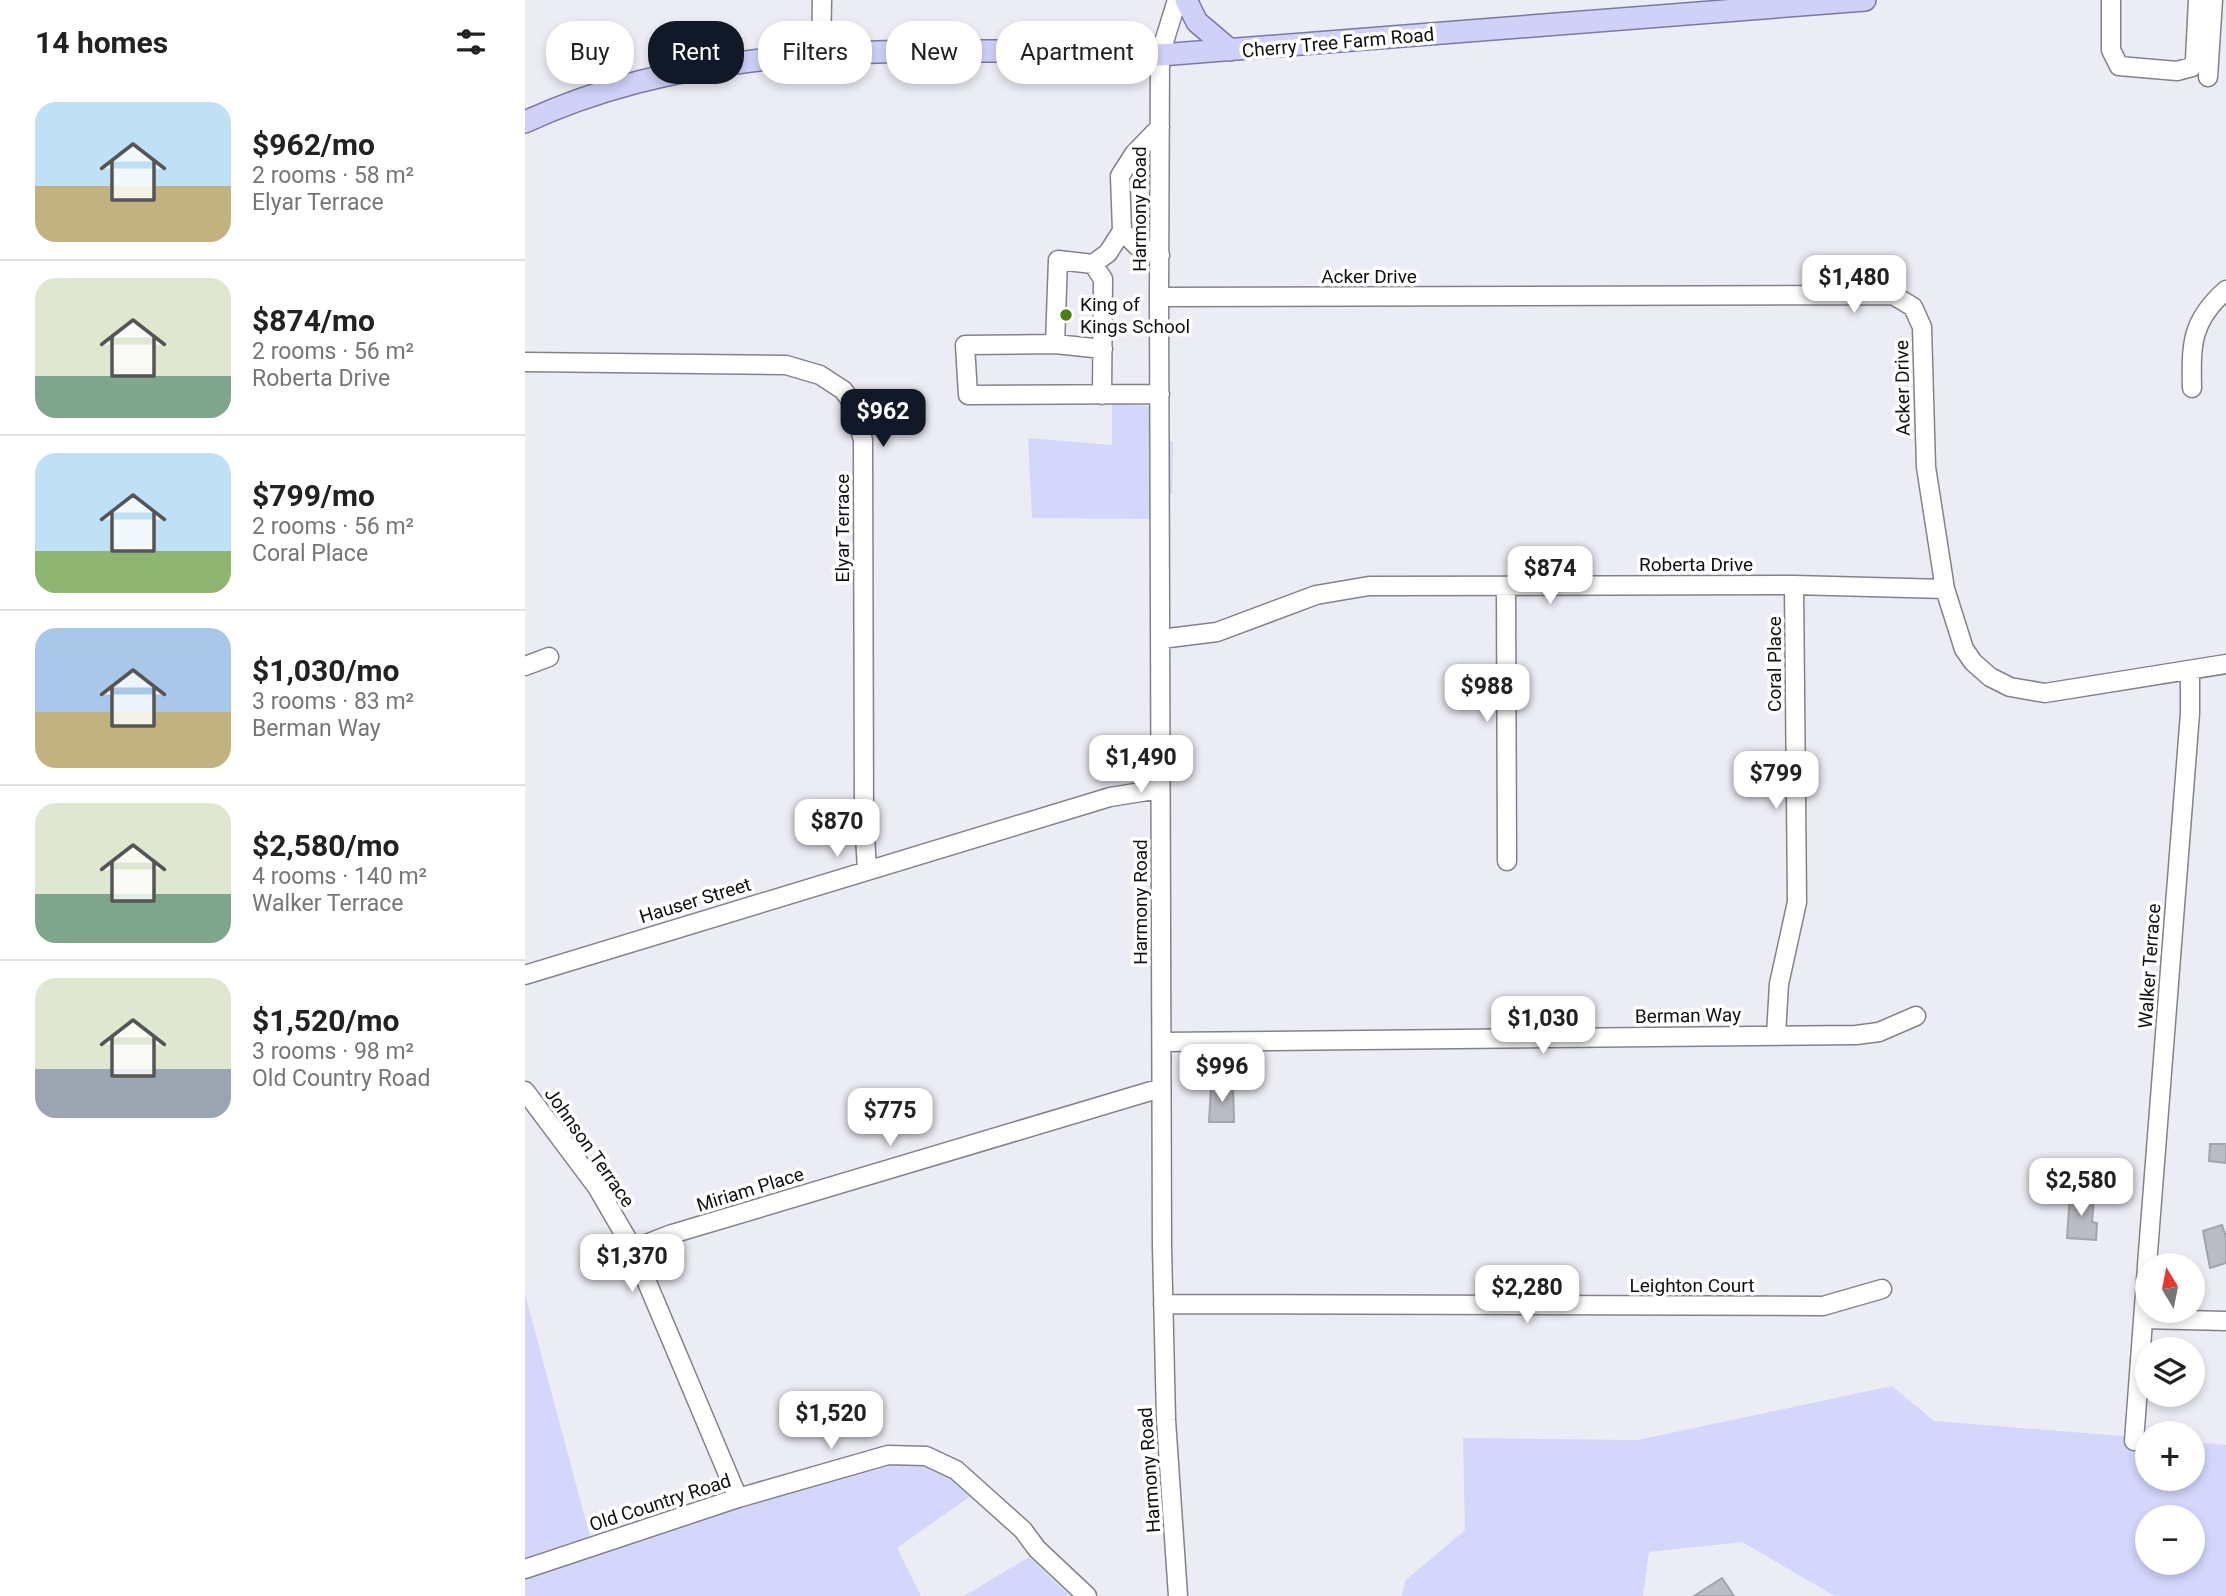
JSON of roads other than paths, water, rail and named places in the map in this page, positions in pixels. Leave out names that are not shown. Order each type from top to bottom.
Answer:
[{"type":"main road","points":[[1186,0],[1199,25],[1230,50]]},
{"type":"main road","name":"Cherry Tree Farm Road","points":[[872,54],[1115,51],[1160,55],[1865,0]]},
{"type":"main road","name":"Cherry Tree Farm Road","points":[[525,122],[580,99],[669,74],[758,60]]},
{"type":"street","points":[[822,0],[822,21]]},
{"type":"street","name":"Harmony Road","points":[[1177,0],[1160,55],[1160,789],[1163,1304],[1166,1420],[1178,1596]]},
{"type":"street","points":[[2111,0],[2111,50],[2119,66],[2178,71],[2192,67],[2195,61],[2198,0]]},
{"type":"street","points":[[2209,77],[2214,0],[2226,5]]},
{"type":"street","points":[[1055,344],[1058,260],[1093,264],[1108,253],[1122,231],[1120,176],[1134,154],[1160,127]]},
{"type":"street","points":[[1122,231],[1137,246],[1160,255]]},
{"type":"street","points":[[1093,264],[1103,279],[1103,395]]},
{"type":"street","points":[[2192,388],[2191,345],[2197,326],[2226,290]]},
{"type":"street","name":"Acker Drive","points":[[1160,297],[1893,295],[1913,307],[1922,327],[1926,467],[1945,589],[1964,649],[1983,672],[2010,687],[2045,693],[2226,664]]},
{"type":"street","points":[[1103,349],[1055,344],[965,345],[968,395],[1160,394]]},
{"type":"street","name":"Elyar Terrace","points":[[525,362],[786,365],[832,381],[853,403],[863,440],[864,820],[867,869]]},
{"type":"street","name":"Roberta Drive","points":[[1161,639],[1217,632],[1317,595],[1349,588],[1794,585],[1945,589]]},
{"type":"street","name":"Coral Place","points":[[1776,1035],[1779,984],[1797,902],[1794,585]]},
{"type":"street","points":[[1506,588],[1507,861]]},
{"type":"street","points":[[525,666],[549,657]]},
{"type":"street","name":"Walker Terrace","points":[[2148,1253],[2190,713],[2190,671]]},
{"type":"street","name":"Hauser Street","points":[[525,975],[1110,797],[1160,789]]},
{"type":"street","name":"Berman Way","points":[[1162,1042],[1867,1034],[1916,1016]]},
{"type":"street","name":"Miriam Place","points":[[633,1249],[685,1230],[1161,1088]]},
{"type":"street","name":"Johnson Terrace","points":[[525,1091],[597,1187],[633,1249],[738,1498]]},
{"type":"street","name":"Leighton Court","points":[[1163,1304],[1823,1306],[1882,1289]]},
{"type":"street","points":[[2205,1320],[2226,1321]]},
{"type":"street","name":"Walker Terrace","points":[[2134,1441],[2143,1323]]},
{"type":"street","name":"Old Country Road","points":[[525,1569],[738,1498],[888,1455],[926,1456],[956,1470],[1023,1530],[1037,1549],[1087,1596]]},
{"type":"place","name":"King of Kings School","points":[[1066,315]]}]
